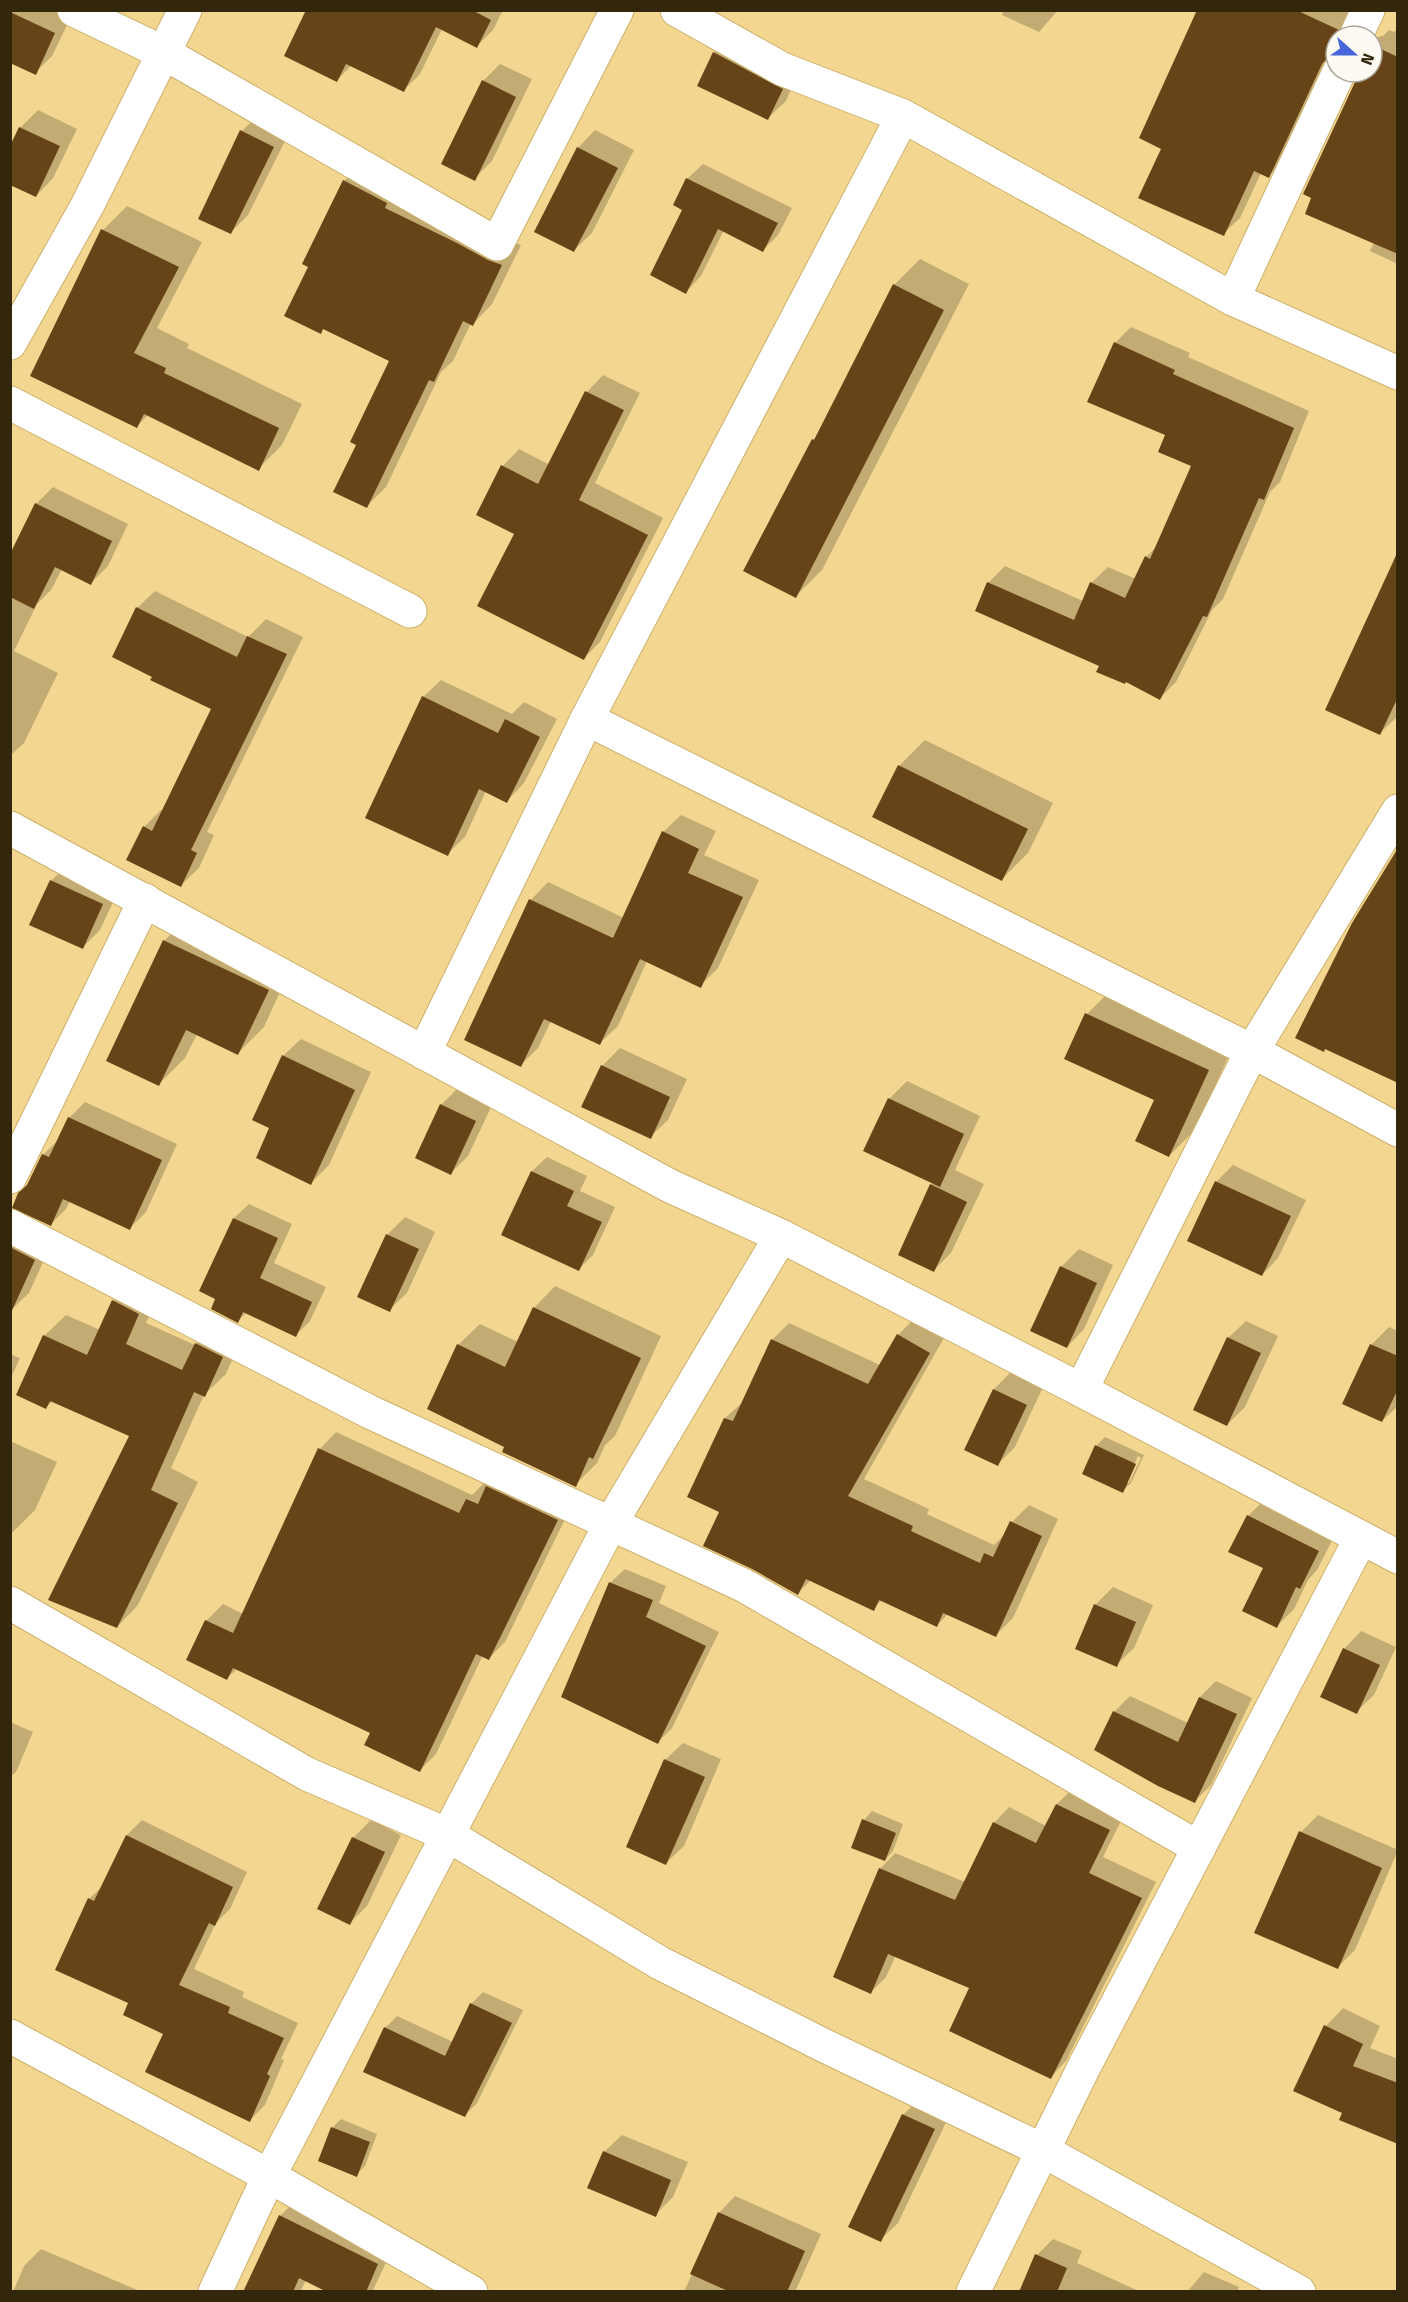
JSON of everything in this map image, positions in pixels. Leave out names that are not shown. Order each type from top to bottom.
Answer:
[{"type":"street","points":[[74,10],[164,53],[497,244],[617,10]]},
{"type":"street","points":[[10,343],[87,206],[185,10]]},
{"type":"street","points":[[677,10],[782,69],[903,116],[1233,299],[1398,373]]},
{"type":"street","points":[[1362,24],[1368,10]]},
{"type":"street","points":[[1233,299],[1334,84]]},
{"type":"street","points":[[424,1053],[587,719],[903,116]]},
{"type":"street","points":[[10,404],[410,611]]},
{"type":"street","points":[[587,719],[1252,1051],[1398,1130]]},
{"type":"street","points":[[1081,1390],[1252,1051],[1398,811]]},
{"type":"street","points":[[10,828],[670,1186],[782,1236],[1398,1557]]},
{"type":"street","points":[[10,1177],[144,900]]},
{"type":"street","points":[[10,1226],[370,1412],[743,1586],[1199,1848]]},
{"type":"street","points":[[215,2292],[269,2176],[611,1523],[782,1236]]},
{"type":"street","points":[[973,2292],[1042,2150],[1361,1538]]},
{"type":"street","points":[[10,1603],[307,1774],[448,1835],[660,1963],[823,2045],[1042,2150],[1299,2292]]},
{"type":"street","points":[[10,2036],[269,2176],[471,2292]]},
{"type":"building","points":[[306,10],[472,10],[491,20],[477,48],[436,27],[404,92],[346,64],[337,82],[284,56]]},
{"type":"building","points":[[1197,10],[1296,10],[1326,24],[1324,24],[1324,62],[1269,178],[1254,171],[1224,236],[1138,198],[1161,149],[1139,138]]},
{"type":"building","points":[[10,12],[55,33],[36,75],[10,63]]},
{"type":"building","points":[[1384,51],[1398,57],[1398,254],[1305,214],[1311,198],[1303,194],[1354,84],[1384,84]]},
{"type":"building","points":[[713,52],[783,89],[768,120],[697,86]]},
{"type":"building","points":[[482,80],[516,97],[475,181],[441,164]]},
{"type":"building","points":[[19,127],[60,146],[36,197],[10,185],[10,146]]},
{"type":"building","points":[[240,130],[274,147],[231,234],[198,219]]},
{"type":"building","points":[[577,147],[618,168],[574,252],[534,232]]},
{"type":"building","points":[[686,178],[778,223],[763,252],[718,229],[686,294],[650,275],[682,210],[673,205]]},
{"type":"building","points":[[343,180],[387,203],[385,208],[502,265],[473,326],[463,321],[434,382],[429,380],[367,508],[333,492],[356,445],[350,442],[389,361],[323,329],[321,334],[284,316],[308,267],[302,264]]},
{"type":"building","points":[[101,229],[179,267],[134,353],[166,368],[164,373],[279,428],[259,471],[144,414],[137,428],[30,376]]},
{"type":"building","points":[[893,284],[944,310],[796,598],[743,571],[812,439],[814,440]]},
{"type":"building","points":[[1114,342],[1175,370],[1173,374],[1294,428],[1264,500],[1259,498],[1207,617],[1203,616],[1160,700],[1126,682],[1125,684],[1096,672],[1099,666],[975,611],[987,582],[1074,620],[1090,582],[1125,598],[1145,556],[1150,559],[1191,466],[1158,452],[1165,435],[1087,402]]},
{"type":"building","points":[[585,391],[624,410],[579,500],[648,535],[584,660],[477,606],[514,534],[476,515],[501,465],[538,484]]},
{"type":"building","points":[[35,503],[112,541],[91,585],[55,567],[34,609],[10,597],[10,554]]},
{"type":"building","points":[[1398,551],[1398,697],[1380,735],[1325,710]]},
{"type":"building","points":[[136,607],[237,657],[247,636],[287,654],[191,850],[197,853],[181,887],[126,860],[143,826],[152,831],[211,709],[150,680],[152,677],[112,657]]},
{"type":"building","points":[[422,696],[498,733],[505,719],[540,737],[507,803],[479,789],[448,856],[365,818]]},
{"type":"building","points":[[898,765],[1028,829],[1002,881],[872,817]]},
{"type":"building","points":[[662,831],[699,849],[688,873],[743,897],[701,988],[640,959],[600,1045],[544,1019],[521,1067],[464,1040],[529,899],[613,938]]},
{"type":"building","points":[[1398,848],[1398,1083],[1325,1049],[1324,1052],[1295,1038],[1352,923]]},
{"type":"building","points":[[50,880],[103,904],[83,949],[29,925]]},
{"type":"building","points":[[163,940],[269,990],[238,1055],[186,1030],[159,1086],[106,1061]]},
{"type":"building","points":[[1085,1013],[1209,1070],[1169,1157],[1135,1141],[1154,1100],[1064,1059]]},
{"type":"building","points":[[282,1055],[355,1090],[311,1185],[256,1158],[269,1128],[252,1120]]},
{"type":"building","points":[[601,1065],[670,1097],[651,1139],[581,1107]]},
{"type":"building","points":[[888,1098],[964,1134],[940,1187],[863,1151]]},
{"type":"building","points":[[440,1104],[476,1121],[451,1175],[415,1158]]},
{"type":"building","points":[[68,1117],[162,1160],[130,1230],[63,1199],[51,1226],[12,1208],[18,1193],[27,1185],[42,1154],[49,1157]]},
{"type":"building","points":[[531,1171],[574,1191],[567,1206],[602,1222],[579,1271],[501,1235]]},
{"type":"building","points":[[1215,1181],[1291,1216],[1262,1276],[1187,1241]]},
{"type":"building","points":[[930,1184],[967,1202],[934,1272],[898,1255]]},
{"type":"building","points":[[233,1218],[278,1238],[260,1278],[312,1302],[296,1337],[243,1312],[238,1323],[211,1309],[215,1299],[199,1291]]},
{"type":"building","points":[[386,1234],[419,1249],[390,1312],[357,1297]]},
{"type":"building","points":[[10,1247],[35,1260],[10,1315]]},
{"type":"building","points":[[1060,1266],[1097,1283],[1067,1348],[1030,1331]]},
{"type":"building","points":[[112,1300],[139,1314],[126,1344],[182,1370],[195,1343],[223,1357],[205,1397],[194,1392],[151,1490],[178,1503],[117,1628],[48,1600],[129,1436],[50,1401],[46,1409],[16,1395],[43,1335],[87,1355]]},
{"type":"building","points":[[533,1307],[641,1358],[593,1459],[589,1457],[576,1487],[502,1452],[504,1447],[427,1409],[457,1344],[505,1367]]},
{"type":"building","points":[[897,1334],[930,1353],[848,1496],[913,1526],[911,1531],[980,1563],[984,1553],[993,1557],[1010,1521],[1042,1536],[996,1637],[943,1613],[937,1627],[879,1600],[874,1611],[806,1579],[798,1595],[752,1569],[703,1546],[719,1512],[687,1497],[724,1418],[733,1421],[771,1339],[868,1384]]},
{"type":"building","points":[[1227,1337],[1261,1353],[1227,1426],[1193,1410]]},
{"type":"building","points":[[1370,1344],[1398,1356],[1398,1389],[1382,1422],[1342,1404]]},
{"type":"building","points":[[993,1389],[1027,1405],[998,1466],[964,1450]]},
{"type":"building","points":[[1095,1445],[1136,1464],[1123,1493],[1082,1474]]},
{"type":"building","points":[[318,1448],[459,1513],[466,1499],[478,1504],[486,1486],[558,1520],[489,1660],[476,1654],[420,1772],[364,1745],[370,1733],[233,1668],[227,1680],[186,1660],[205,1620],[233,1633]]},
{"type":"building","points":[[1247,1515],[1319,1551],[1300,1589],[1296,1587],[1277,1628],[1242,1611],[1263,1568],[1228,1552]]},
{"type":"building","points":[[609,1582],[653,1600],[646,1617],[706,1646],[658,1744],[561,1697]]},
{"type":"building","points":[[1094,1604],[1136,1622],[1117,1667],[1075,1649]]},
{"type":"building","points":[[1343,1648],[1380,1665],[1357,1714],[1320,1697]]},
{"type":"building","points":[[1199,1697],[1237,1714],[1195,1803],[1158,1786],[1094,1750],[1113,1711],[1178,1742]]},
{"type":"building","points":[[664,1759],[705,1777],[666,1865],[626,1847]]},
{"type":"building","points":[[1056,1804],[1110,1830],[1089,1873],[1142,1898],[1051,2079],[949,2031],[969,1988],[888,1954],[871,1994],[833,1977],[879,1868],[955,1900],[993,1822],[1036,1843]]},
{"type":"building","points":[[862,1819],[896,1833],[885,1861],[851,1848]]},
{"type":"building","points":[[1299,1831],[1382,1868],[1338,1969],[1254,1933]]},
{"type":"building","points":[[126,1835],[233,1887],[215,1926],[209,1923],[179,1985],[230,2007],[228,2013],[284,2038],[267,2074],[270,2076],[250,2122],[145,2072],[163,2034],[123,2015],[128,2003],[55,1970],[88,1898],[94,1901]]},
{"type":"building","points":[[352,1837],[385,1852],[350,1925],[317,1909]]},
{"type":"building","points":[[470,2003],[512,2023],[465,2117],[363,2072],[384,2027],[445,2056]]},
{"type":"building","points":[[1324,2025],[1363,2044],[1353,2066],[1398,2083],[1398,2144],[1339,2120],[1342,2113],[1293,2091]]},
{"type":"building","points":[[902,2114],[935,2129],[881,2242],[848,2227]]},
{"type":"building","points":[[331,2127],[370,2142],[357,2177],[318,2161]]},
{"type":"building","points":[[603,2151],[671,2180],[656,2217],[587,2188]]},
{"type":"building","points":[[718,2212],[805,2251],[787,2292],[730,2292],[690,2274]]},
{"type":"building","points":[[279,2215],[378,2264],[366,2292],[327,2292],[299,2278],[293,2292],[243,2292]]},
{"type":"building","points":[[1035,2254],[1067,2268],[1057,2292],[1019,2292]]}]
